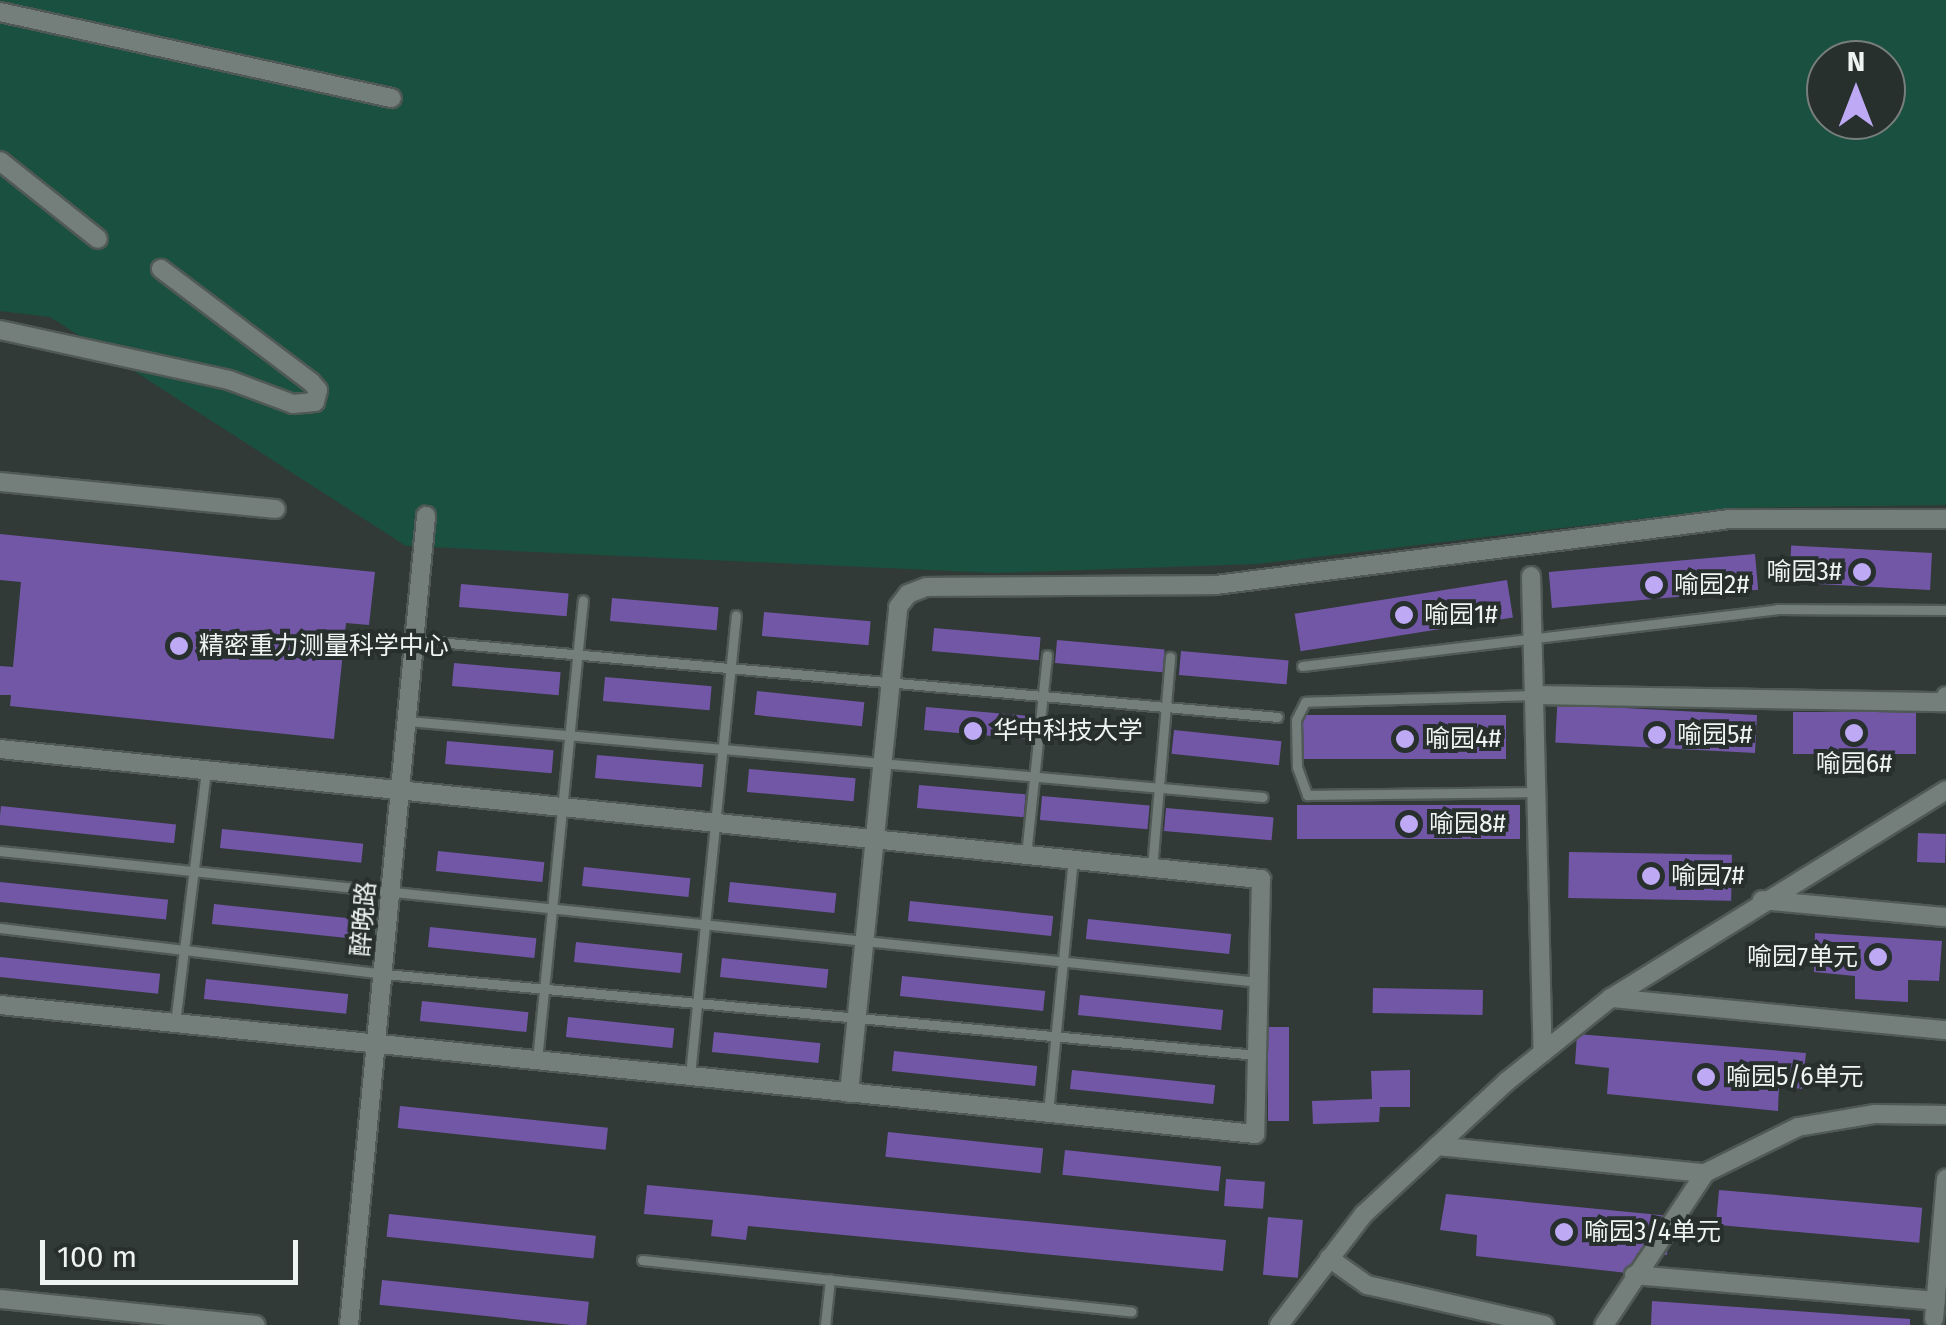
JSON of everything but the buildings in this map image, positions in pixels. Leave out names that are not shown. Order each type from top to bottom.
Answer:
[{"type":"street","points":[[0,12],[392,98]]},
{"type":"street","points":[[0,161],[98,239]]},
{"type":"street","points":[[0,330],[229,380],[292,404],[314,402],[318,390],[310,382],[161,269]]},
{"type":"street","points":[[0,482],[276,508]]},
{"type":"street","name":"醉晚路","points":[[349,1325],[426,516]]},
{"type":"street","points":[[849,1093],[898,606],[926,587],[1216,584],[1730,520],[1946,519]]},
{"type":"street","points":[[1531,576],[1543,1053]]},
{"type":"street","points":[[1534,695],[1946,702],[1946,696]]},
{"type":"street","points":[[0,749],[1261,879],[1254,1134],[0,1005]]},
{"type":"street","points":[[1279,1325],[1364,1214],[1436,1146],[1611,998],[1762,900],[1946,790]]},
{"type":"street","points":[[1762,900],[1946,917]]},
{"type":"street","points":[[1611,998],[1946,1030]]},
{"type":"street","points":[[1604,1325],[1705,1173],[1798,1127],[1874,1114],[1946,1115]]},
{"type":"street","points":[[1436,1146],[1705,1173]]},
{"type":"street","points":[[1634,1275],[1936,1317],[1946,1179]]},
{"type":"street","points":[[1328,1258],[1366,1285],[1544,1325]]},
{"type":"street","points":[[0,1298],[256,1325]]},
{"type":"lane","points":[[537,1060],[583,600]]},
{"type":"lane","points":[[1302,666],[1532,634],[1776,609],[1946,610]]},
{"type":"lane","points":[[690,1076],[736,615]]},
{"type":"lane","points":[[415,640],[1278,717]]},
{"type":"lane","points":[[1026,855],[1047,655]]},
{"type":"lane","points":[[1152,868],[1170,657]]},
{"type":"lane","points":[[1534,695],[1305,702],[1296,720],[1297,768],[1307,795],[1538,792]]},
{"type":"lane","points":[[408,721],[1263,797]]},
{"type":"lane","points":[[175,1023],[206,770]]},
{"type":"lane","points":[[0,851],[1258,982]]},
{"type":"lane","points":[[1048,1113],[1073,860]]},
{"type":"lane","points":[[0,928],[384,974],[1256,1055]]},
{"type":"lane","points":[[642,1260],[1132,1311]]},
{"type":"lane","points":[[825,1325],[830,1280]]},
{"type":"green space","points":[[0,0],[1946,0],[1946,505],[1733,508],[1257,564],[995,573],[406,546],[50,317],[0,311]]},
{"type":"place","name":"喻园3#","points":[[1862,572]]},
{"type":"place","name":"喻园2#","points":[[1654,585]]},
{"type":"place","name":"喻园1#","points":[[1404,615]]},
{"type":"place","name":"精密重力测量科学中心","points":[[179,646]]},
{"type":"place","name":"华中科技大学","points":[[973,731]]},
{"type":"place","name":"喻园6#","points":[[1854,733]]},
{"type":"place","name":"喻园5#","points":[[1657,735]]},
{"type":"place","name":"喻园4#","points":[[1405,739]]},
{"type":"place","name":"喻园8#","points":[[1409,824]]},
{"type":"place","name":"喻园7#","points":[[1651,876]]},
{"type":"place","name":"喻园7单元","points":[[1878,957]]},
{"type":"place","name":"喻园5/6单元","points":[[1706,1077]]},
{"type":"place","name":"喻园3/4单元","points":[[1564,1232]]}]
